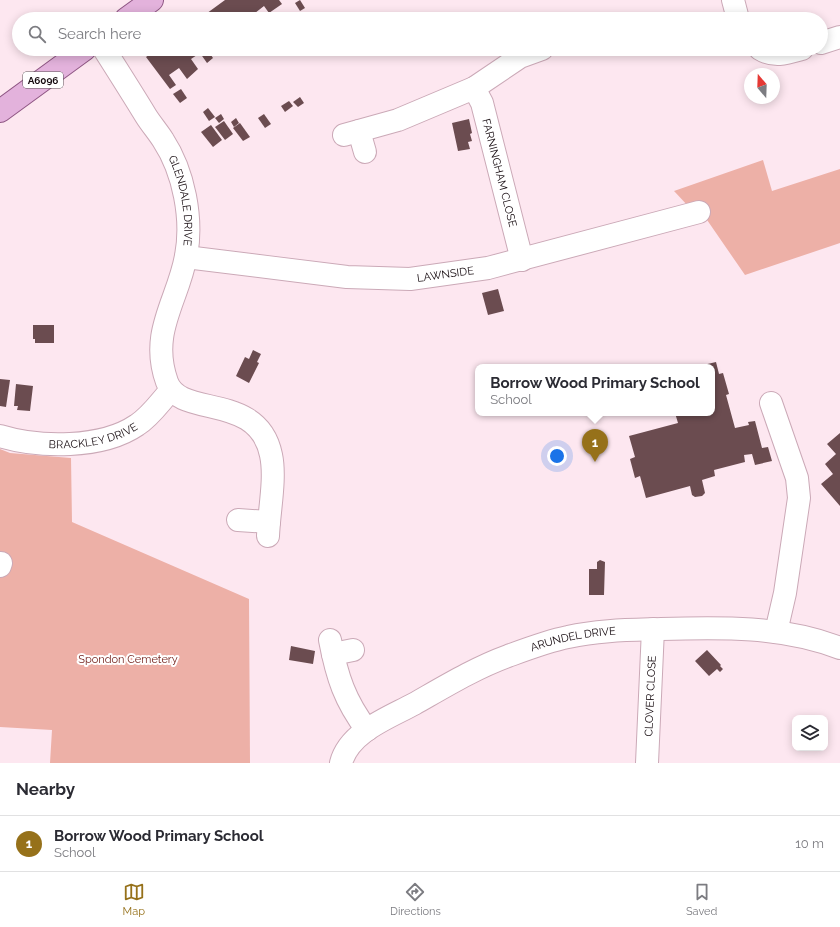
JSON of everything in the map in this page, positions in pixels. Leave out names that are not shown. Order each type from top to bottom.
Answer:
[{"type":"main road","points":[[136,12],[152,0]]},
{"type":"main road","name":"A6096","points":[[0,111],[75,56]]},
{"type":"street","points":[[733,0],[736,12]]},
{"type":"street","points":[[828,41],[840,37]]},
{"type":"street","name":"GLENDALE DRIVE","points":[[108,56],[152,126],[163,140],[178,171],[186,201],[188,235],[186,257],[162,331],[162,356],[166,378],[171,390]]},
{"type":"street","points":[[365,152],[351,133],[398,120],[474,88],[508,64],[526,56]]},
{"type":"street","name":"FARNINGHAM CLOSE","points":[[474,88],[482,103],[522,260]]},
{"type":"street","name":"LAWNSIDE","points":[[186,257],[332,275],[391,279],[457,273],[522,260],[699,212]]},
{"type":"street","points":[[171,390],[180,397],[240,415],[257,426],[266,442],[271,455],[268,529],[238,520]]},
{"type":"street","name":"BRACKLEY DRIVE","points":[[0,436],[26,443],[62,444],[93,440],[118,434],[128,430],[146,418],[171,390]]},
{"type":"street","points":[[771,403],[797,478],[798,498],[785,593],[776,632]]},
{"type":"street","name":"ARUNDEL DRIVE","points":[[341,763],[349,746],[367,730],[460,679],[507,656],[574,636],[624,630],[706,628],[776,632],[840,648]]},
{"type":"street","name":"CLOVER CLOSE","points":[[647,763],[653,629]]},
{"type":"street","points":[[338,648],[343,692],[353,711],[367,730]]},
{"type":"green space","points":[[763,160],[772,191],[840,169],[840,243],[745,275],[705,217],[689,207],[674,191]]},
{"type":"green space","name":"Spondon Cemetery","points":[[0,449],[10,453],[71,458],[72,522],[249,599],[250,763],[50,763],[52,730],[0,727]]},
{"type":"building","points":[[225,0],[279,0],[282,4],[270,12],[268,12],[264,6],[256,12],[209,12]]},
{"type":"building","points":[[300,0],[305,8],[300,11],[295,3]]},
{"type":"building","points":[[196,56],[191,59],[198,69],[187,79],[179,68],[169,75],[176,85],[170,89],[146,57]]},
{"type":"building","points":[[202,56],[212,56],[213,58],[207,63]]},
{"type":"building","points":[[181,89],[187,98],[180,103],[173,94]]},
{"type":"building","points":[[300,97],[304,103],[298,107],[293,102]]},
{"type":"building","points":[[289,101],[293,106],[285,112],[281,106]]},
{"type":"building","points":[[208,108],[215,117],[209,121],[203,112]]},
{"type":"building","points":[[221,114],[224,119],[219,123],[215,118]]},
{"type":"building","points":[[264,114],[271,124],[265,128],[258,118]]},
{"type":"building","points":[[236,118],[239,123],[234,127],[231,122]]},
{"type":"building","points":[[469,119],[472,133],[470,134],[472,141],[468,142],[470,149],[458,151],[452,123]]},
{"type":"building","points":[[224,121],[233,134],[225,140],[215,127]]},
{"type":"building","points":[[240,123],[250,137],[243,141],[233,128]]},
{"type":"building","points":[[211,125],[222,140],[213,147],[201,132]]},
{"type":"building","points":[[498,289],[504,311],[488,315],[482,293]]},
{"type":"building","points":[[33,325],[54,325],[54,343],[35,343],[35,339],[33,339]]},
{"type":"building","points":[[253,350],[261,354],[257,362],[259,363],[249,383],[236,376],[245,357],[249,359]]},
{"type":"building","points":[[716,362],[719,374],[723,373],[729,394],[726,395],[735,428],[749,425],[748,422],[755,421],[762,448],[768,447],[772,461],[755,465],[752,454],[744,455],[745,462],[714,470],[715,476],[702,480],[705,493],[702,496],[695,497],[692,495],[690,486],[646,498],[640,476],[635,478],[630,459],[635,457],[629,436],[678,423],[676,416],[715,416],[715,364],[708,364]]},
{"type":"building","points":[[0,379],[10,380],[6,407],[0,406]]},
{"type":"building","points":[[16,384],[33,386],[30,411],[17,410],[18,406],[14,406]]},
{"type":"building","points":[[840,433],[840,506],[821,484],[833,474],[825,464],[836,454],[827,444]]},
{"type":"building","points":[[600,560],[605,562],[604,595],[589,595],[589,569],[597,569],[597,562]]},
{"type":"building","points":[[291,646],[315,651],[313,664],[289,660]]},
{"type":"building","points":[[707,650],[723,669],[720,672],[717,669],[709,676],[695,661]]},
{"type":"place","name":"Borrow Wood Primary School","points":[[595,462]]}]
